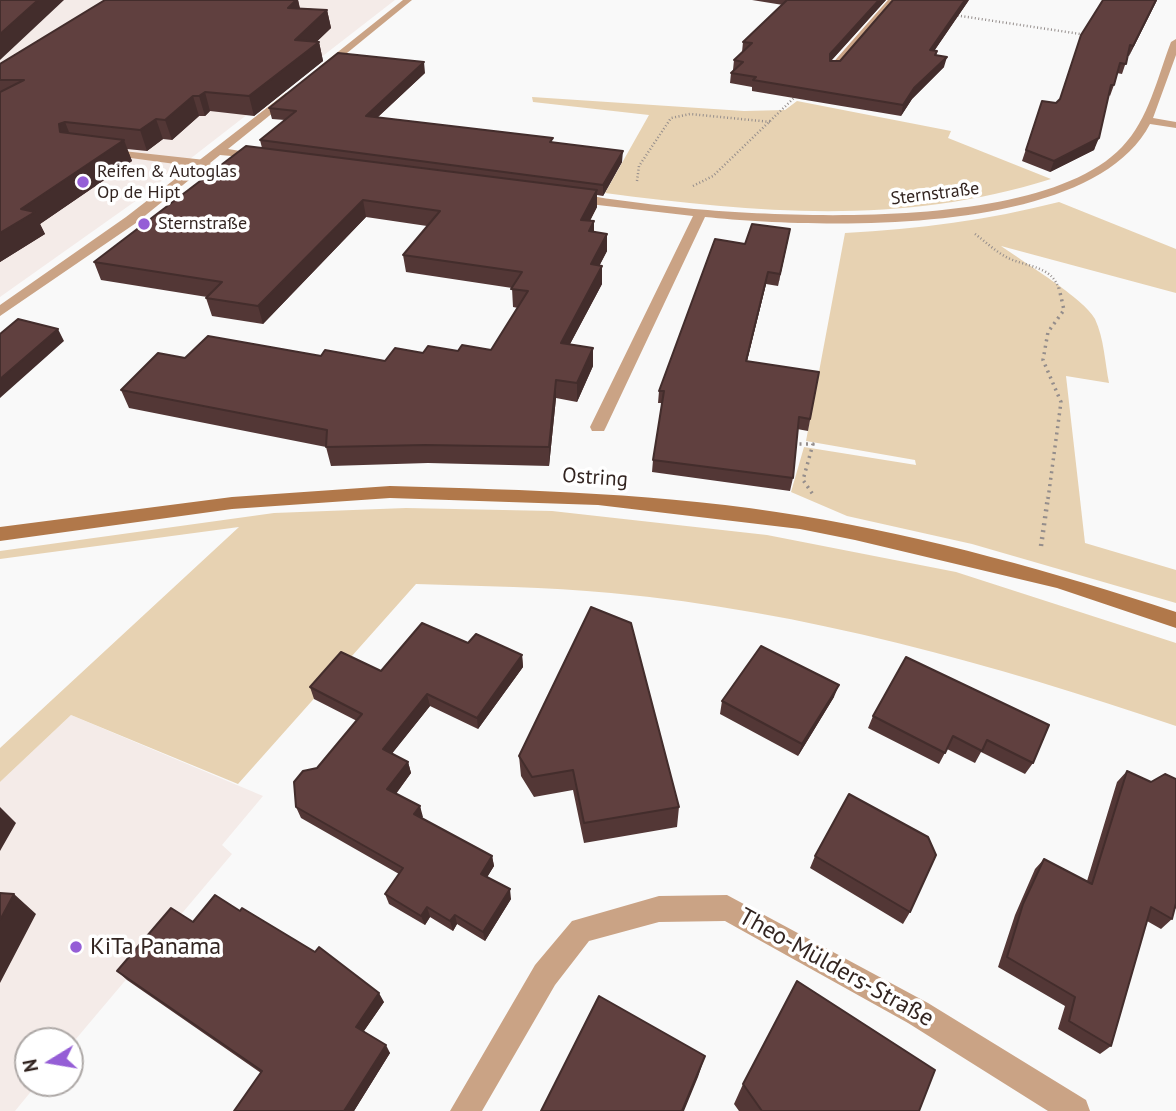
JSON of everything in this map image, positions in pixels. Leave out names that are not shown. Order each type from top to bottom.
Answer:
[{"type":"main road","name":"Ostring","points":[[0,534],[232,503],[390,492],[598,499],[800,522],[855,533],[1059,581],[1176,620]]},
{"type":"street","points":[[317,73],[408,0]]},
{"type":"street","points":[[834,68],[893,0]]},
{"type":"street","name":"Sternstraße","points":[[557,196],[700,215],[822,222],[950,214],[1030,197],[1087,176],[1124,152],[1146,120],[1176,42]]},
{"type":"street","points":[[0,312],[205,164],[296,91]]},
{"type":"street","points":[[1146,120],[1176,125]]},
{"type":"street","points":[[86,150],[205,164]]},
{"type":"street","points":[[220,152],[272,159]]},
{"type":"street","points":[[598,427],[700,215]]},
{"type":"street","name":"Theo-Mülders-Straße","points":[[465,1111],[545,975],[581,930],[659,909],[727,908],[918,1013],[1075,1111]]},
{"type":"path","points":[[943,14],[1093,35]]},
{"type":"path","points":[[771,122],[690,114],[671,118],[639,166],[637,182],[663,193],[696,185],[713,176],[771,122],[814,78],[834,68]]},
{"type":"path","points":[[654,208],[663,193]]},
{"type":"path","points":[[950,214],[1008,258],[1042,270],[1057,282],[1064,310],[1048,332],[1043,360],[1061,402],[1041,546]]},
{"type":"path","points":[[787,444],[813,444],[803,480],[816,501]]},
{"type":"shaded area","points":[[0,0],[395,0],[137,200],[0,297]]},
{"type":"shaded area","points":[[532,97],[744,111],[785,110],[797,101],[951,131],[948,138],[1051,179],[995,194],[940,204],[830,211],[719,206],[605,193],[649,115],[533,102]]},
{"type":"shaded area","points":[[1059,202],[1176,249],[1176,293],[1001,246],[1079,301],[1095,319],[1100,334],[1109,383],[1066,376],[1085,543],[1176,570],[1176,603],[972,544],[847,516],[791,492],[804,447],[916,465],[915,460],[806,441],[845,233],[953,223]]},
{"type":"shaded area","points":[[406,508],[552,511],[767,535],[956,572],[1176,643],[1176,726],[968,661],[827,627],[755,613],[611,593],[416,584],[238,784],[71,715],[0,782],[0,748],[239,527],[0,559],[0,551],[274,513]]},
{"type":"shaded area","name":"KiTa Panama","points":[[71,715],[263,796],[222,845],[232,854],[84,1029],[84,1027],[14,1027],[14,1097],[26,1097],[15,1111],[0,1111],[0,782]]},
{"type":"building","points":[[0,0],[38,0],[0,34]]},
{"type":"building","points":[[105,0],[296,0],[288,8],[327,10],[295,40],[319,42],[249,96],[205,92],[193,96],[165,120],[156,119],[140,130],[65,122],[59,124],[60,132],[124,140],[21,209],[35,212],[0,233],[0,92],[24,80],[0,80],[0,64]]},
{"type":"building","points":[[787,0],[879,0],[830,54],[830,61],[840,61],[893,0],[965,0],[930,50],[937,51],[935,55],[947,57],[914,88],[903,105],[753,80],[756,77],[731,73],[743,62],[734,60],[752,43],[743,42]]},
{"type":"building","points":[[1103,0],[1156,0],[1133,46],[1130,45],[1126,64],[1120,63],[1114,85],[1111,85],[1099,138],[1054,161],[1026,150],[1042,101],[1056,103],[1060,99],[1081,35]]},
{"type":"building","points":[[338,53],[424,62],[366,116],[553,138],[550,142],[623,151],[603,185],[260,140],[296,111],[269,108]]},
{"type":"building","points":[[246,146],[597,190],[581,220],[594,221],[589,231],[607,234],[591,264],[602,266],[561,343],[593,348],[577,383],[556,380],[549,447],[326,447],[327,430],[121,390],[158,353],[185,358],[208,336],[321,356],[325,350],[385,361],[395,348],[423,353],[428,346],[458,351],[462,345],[491,350],[528,291],[511,289],[522,272],[403,255],[440,211],[363,200],[258,306],[206,298],[222,282],[94,262]]},
{"type":"building","points":[[752,224],[790,229],[780,274],[768,272],[746,361],[819,372],[810,419],[799,417],[793,478],[653,460],[664,391],[659,391],[715,239],[745,244]]},
{"type":"building","points":[[18,319],[58,329],[0,379],[0,334]]},
{"type":"building","points":[[591,607],[631,623],[679,807],[584,823],[573,770],[532,777],[519,756]]},
{"type":"building","points":[[422,623],[468,643],[476,634],[522,655],[477,718],[427,694],[383,749],[408,762],[387,789],[420,806],[414,814],[492,856],[481,874],[510,889],[483,932],[455,915],[450,921],[427,907],[421,916],[385,894],[403,868],[296,807],[294,782],[303,771],[317,768],[362,714],[310,687],[341,652],[381,671]]},
{"type":"building","points":[[761,646],[839,685],[802,744],[722,701]]},
{"type":"building","points":[[906,657],[1049,725],[1033,763],[987,740],[982,751],[953,736],[945,753],[873,716]]},
{"type":"building","points":[[1127,771],[1151,782],[1165,774],[1176,779],[1176,903],[1172,919],[1151,907],[1111,1046],[1069,1021],[1075,997],[1007,957],[1023,904],[1044,859],[1092,884]]},
{"type":"building","points":[[849,794],[928,837],[936,855],[910,912],[815,856]]},
{"type":"building","points":[[0,893],[14,894],[0,920]]},
{"type":"building","points":[[215,895],[315,952],[319,947],[379,993],[356,1027],[386,1045],[344,1111],[234,1111],[262,1071],[117,971],[171,908],[193,922]]},
{"type":"building","points":[[797,981],[935,1070],[919,1111],[762,1111],[743,1084]]},
{"type":"building","points":[[599,996],[705,1056],[682,1111],[541,1111]]},
{"type":"place","name":"Reifen & Autoglas Op de Hipt","points":[[83,182]]},
{"type":"place","name":"Sternstraße","points":[[144,224]]},
{"type":"place","name":"KiTa Panama","points":[[76,947]]}]
